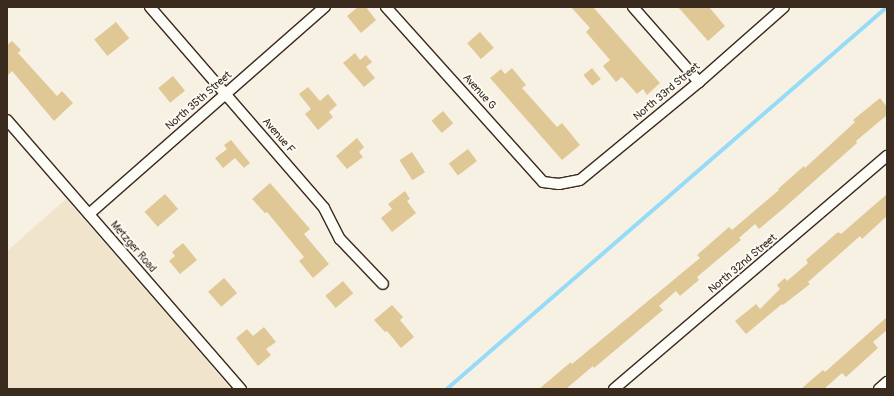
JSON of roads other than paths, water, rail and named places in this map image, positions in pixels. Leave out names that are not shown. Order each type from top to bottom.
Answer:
[{"type":"street","name":"Avenue F","points":[[150,7],[324,208],[340,240],[383,284]]},
{"type":"street","name":"North 35th Street","points":[[90,214],[325,7]]},
{"type":"street","name":"Avenue G","points":[[386,7],[543,182],[559,184]]},
{"type":"street","points":[[633,7],[699,82]]},
{"type":"street","name":"North 33rd Street","points":[[559,184],[580,180],[699,82],[784,7]]},
{"type":"street","name":"Metzger Road","points":[[7,120],[241,389]]},
{"type":"street","name":"North 32nd Street","points":[[616,388],[887,156]]},
{"type":"street","points":[[879,389],[887,382]]},
{"type":"waterway","points":[[447,389],[887,7]]}]
